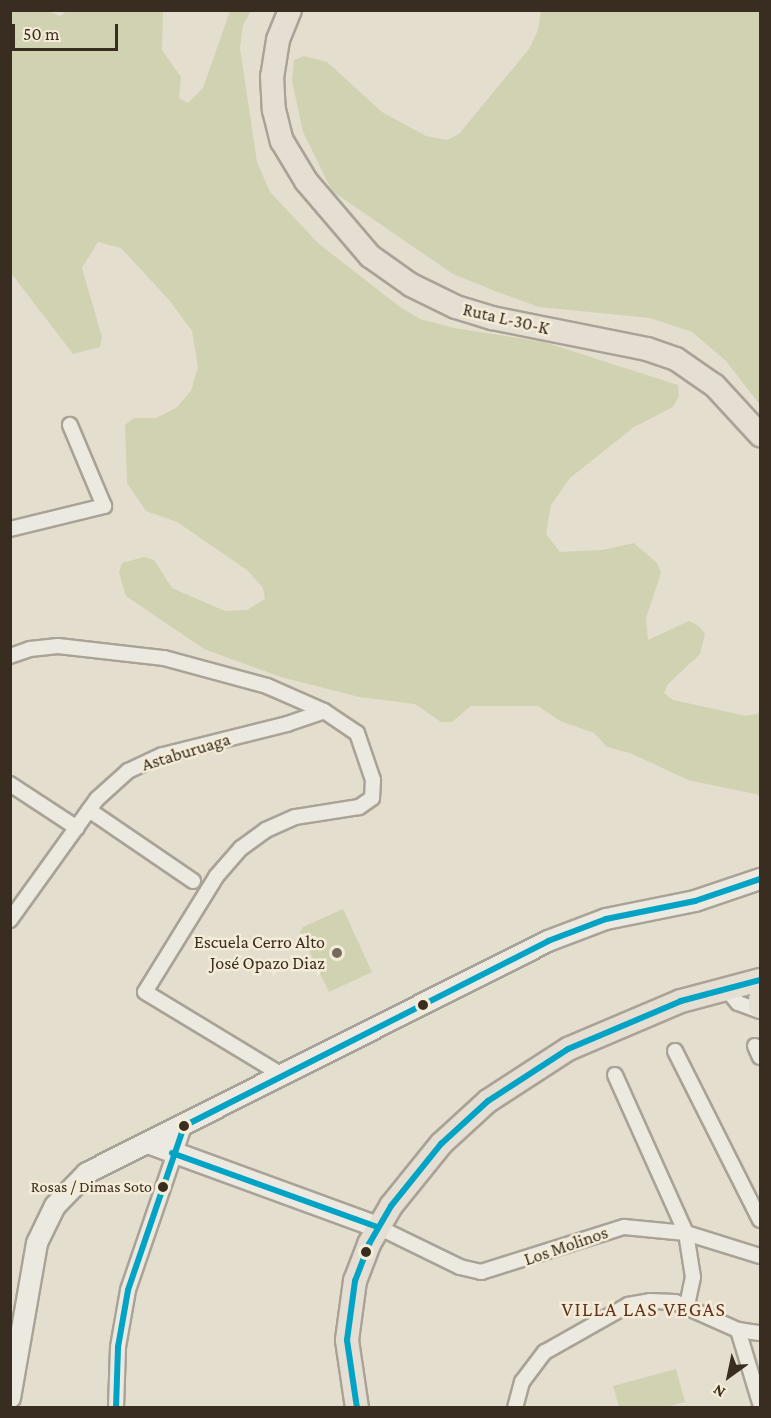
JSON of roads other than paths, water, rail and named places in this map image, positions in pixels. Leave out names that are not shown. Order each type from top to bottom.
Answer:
[{"type":"main road","name":"Ruta L-30-K","points":[[290,10],[278,40],[272,76],[274,110],[282,141],[297,169],[335,220],[370,256],[411,285],[456,307],[492,318],[647,349],[676,359],[715,386],[760,435]]},
{"type":"main road","points":[[357,1407],[347,1359],[348,1320],[358,1272],[378,1227],[441,1144],[513,1082],[568,1049],[681,1001],[760,980]]},
{"type":"main road","points":[[760,999],[760,1006]]},
{"type":"street","points":[[10,529],[104,506],[70,425]]},
{"type":"street","points":[[10,656],[58,646],[164,658],[267,686],[324,711],[357,733],[373,780],[372,798],[359,807],[295,817],[266,830],[241,848],[216,877],[145,992],[282,1075]]},
{"type":"street","name":"Astaburuaga","points":[[10,920],[89,810],[117,779],[151,759],[287,724],[324,711]]},
{"type":"street","points":[[10,784],[77,828]]},
{"type":"street","points":[[89,810],[193,881]]},
{"type":"street","points":[[10,1398],[34,1255],[47,1219],[65,1194],[87,1173],[548,941],[606,919],[695,901],[760,879]]},
{"type":"street","points":[[727,990],[738,1003],[760,1011]]},
{"type":"street","points":[[675,1051],[760,1220]]},
{"type":"street","points":[[615,1075],[686,1233],[693,1277],[687,1306]]},
{"type":"street","points":[[116,1407],[121,1319],[172,1153],[184,1126]]},
{"type":"street","points":[[148,1143],[378,1227]]},
{"type":"street","name":"Los Molinos","points":[[378,1227],[460,1267],[481,1272],[502,1269],[611,1229],[654,1227],[686,1233],[760,1257]]},
{"type":"street","points":[[515,1407],[525,1377],[545,1352],[628,1305],[662,1300],[687,1306],[738,1330],[760,1333]]},
{"type":"street","points":[[738,1330],[760,1403]]},
{"type":"place","name":"Escuela Cerro Alto José Opazo Diaz","points":[[337,953]]},
{"type":"place","name":"Rosas / Dimas Soto","points":[[163,1187]]},
{"type":"district","name":"VILLA LAS VEGAS","points":[[644,1309]]}]
